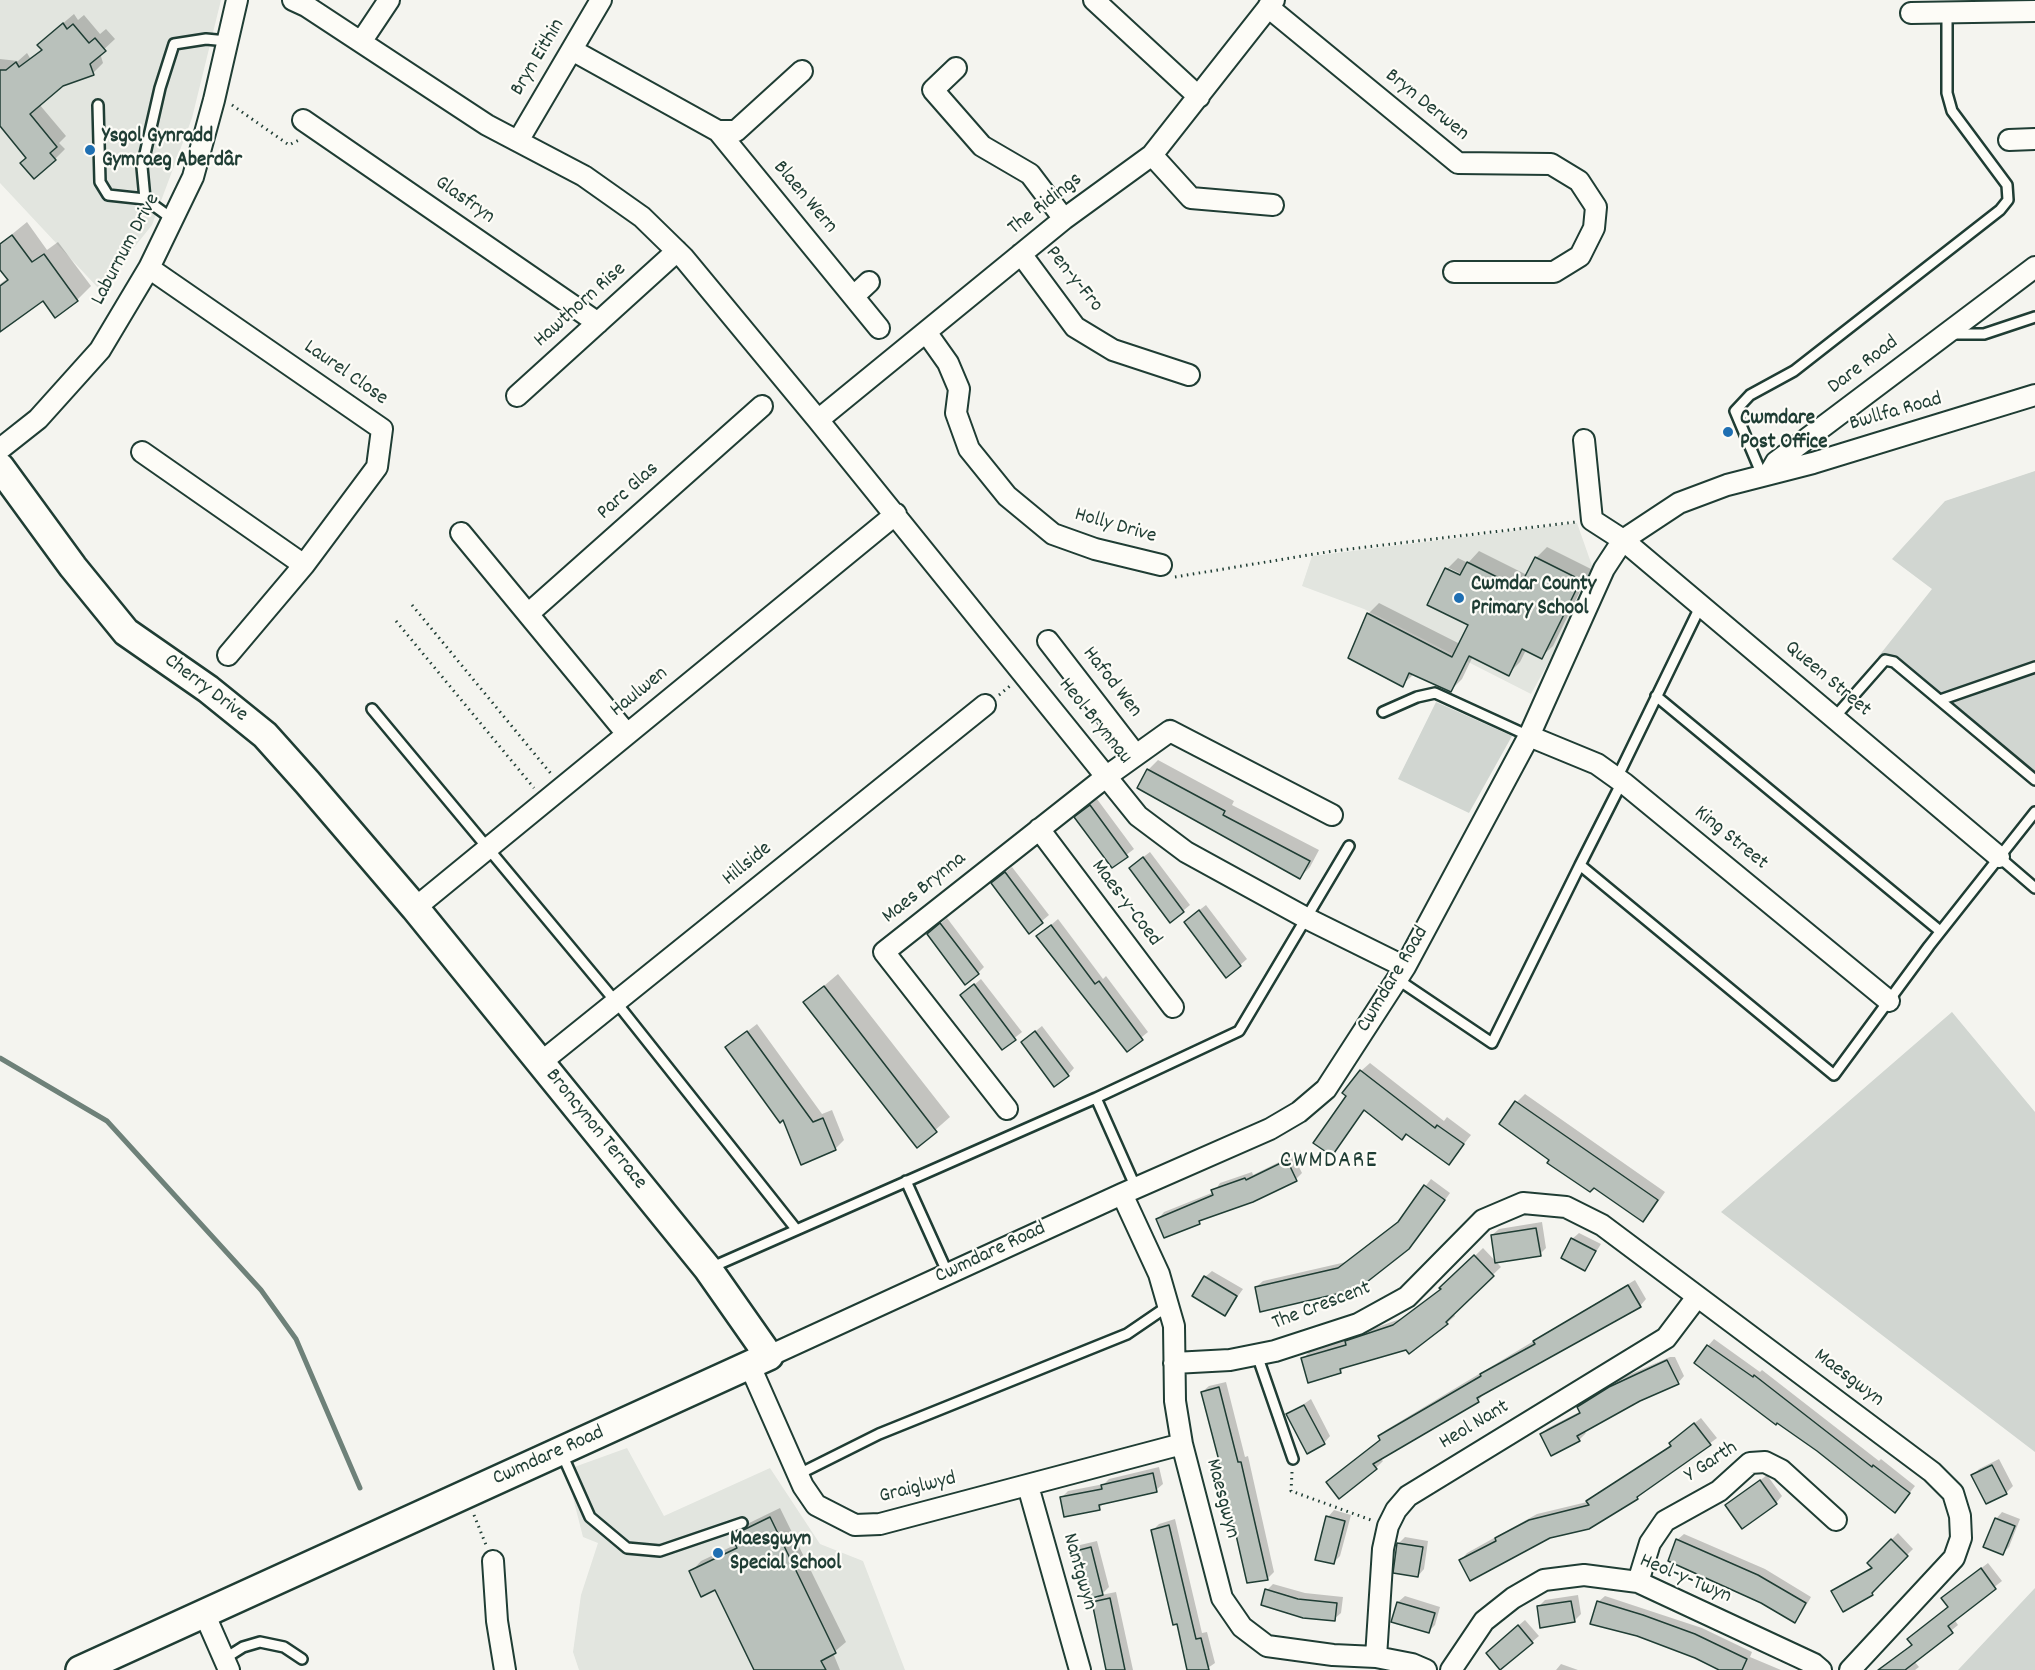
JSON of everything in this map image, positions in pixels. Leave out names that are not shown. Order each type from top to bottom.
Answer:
[{"type":"street","name":"Laburnum Drive","points":[[0,449],[38,419],[100,350],[149,268],[171,218],[193,177],[214,100],[237,0]]},
{"type":"street","name":"Heol Brynnau","points":[[293,0],[487,125],[594,183],[642,217],[676,251],[896,514],[1138,816],[1186,852],[1401,973]]},
{"type":"street","points":[[361,42],[389,0]]},
{"type":"street","name":"Bryn Eithin","points":[[518,141],[601,0]]},
{"type":"street","points":[[1094,0],[1199,97]]},
{"type":"street","name":"The Ridings","points":[[818,420],[1064,219],[1152,155],[1271,4]]},
{"type":"street","name":"Bryn Derwen","points":[[1271,4],[1458,163],[1551,164],[1579,181],[1596,207],[1594,228],[1580,256],[1554,272],[1454,272]]},
{"type":"street","points":[[1911,13],[2035,11]]},
{"type":"street","name":"Blaen Wern","points":[[572,50],[718,131],[879,328]]},
{"type":"street","points":[[957,68],[933,90],[981,146],[1030,174],[1064,219]]},
{"type":"street","points":[[718,131],[736,131],[802,71]]},
{"type":"street","name":"Glasfryn","points":[[303,120],[598,323]]},
{"type":"street","points":[[2008,140],[2035,139]]},
{"type":"street","points":[[1152,155],[1191,198],[1273,205]]},
{"type":"street","name":"Hawthorn Rise","points":[[517,396],[676,251]]},
{"type":"street","name":"Pen-y-Fro","points":[[1021,254],[1075,327],[1113,350],[1189,375]]},
{"type":"street","name":"Dare Road","points":[[1766,475],[1776,462],[2035,267]]},
{"type":"street","name":"Laurel Close","points":[[149,268],[382,429],[377,467],[304,565],[228,655]]},
{"type":"street","points":[[854,296],[869,282]]},
{"type":"street","name":"Holly Drive","points":[[926,332],[948,363],[959,389],[956,413],[969,449],[1007,496],[1053,534],[1095,549],[1161,565]]},
{"type":"street","name":"Bwllfa Road","points":[[1766,475],[1947,424],[2035,395]]},
{"type":"street","name":"Parc Glas","points":[[528,614],[762,406]]},
{"type":"street","points":[[1584,440],[1592,520]]},
{"type":"street","points":[[142,452],[304,565]]},
{"type":"street","name":"Cherry Drive","points":[[0,467],[73,567],[126,632],[208,689],[265,735],[415,908]]},
{"type":"street","points":[[1623,540],[1679,503],[1727,485],[1766,475]]},
{"type":"street","name":"Haulwen","points":[[415,908],[896,514]]},
{"type":"street","name":"Queen Street","points":[[1592,520],[1623,540],[1999,857]]},
{"type":"street","points":[[461,534],[627,734]]},
{"type":"street","name":"Cwmdare Road","points":[[80,1670],[1129,1191],[1270,1130],[1299,1112],[1326,1089],[1401,973],[1528,736],[1604,569],[1623,540]]},
{"type":"street","name":"Hafod Wen","points":[[1048,641],[1136,755]]},
{"type":"street","name":"Hillside","points":[[540,1063],[985,705]]},
{"type":"street","points":[[1039,829],[1170,731],[1332,815]]},
{"type":"street","name":"King Street","points":[[1528,736],[1597,764],[1620,780],[1889,1000]]},
{"type":"street","name":"Maes-y-Coed","points":[[1039,829],[1173,1007]]},
{"type":"street","name":"Maes Brynna","points":[[1007,1109],[885,952],[1039,829]]},
{"type":"street","name":"Broncynon Terrace","points":[[415,908],[708,1269],[759,1361]]},
{"type":"street","name":"Maesgwyn","points":[[1129,1191],[1159,1274],[1174,1326],[1175,1401],[1182,1444],[1222,1598],[1242,1627],[1267,1646],[1333,1655],[1376,1657],[1412,1664],[1426,1670]]},
{"type":"street","name":"Maesgwyn","points":[[1523,1203],[1566,1207],[1602,1225],[1932,1472],[1953,1493],[1960,1516],[1961,1538],[1954,1558],[1850,1670]]},
{"type":"street","name":"The Crescent","points":[[1174,1363],[1230,1360],[1275,1352],[1358,1324],[1407,1297],[1483,1220],[1523,1203]]},
{"type":"street","name":"Heol Nant","points":[[1376,1657],[1383,1549],[1388,1526],[1396,1510],[1418,1490],[1666,1338],[1697,1297]]},
{"type":"street","name":"Graiglwyd","points":[[759,1361],[797,1475],[816,1505],[855,1525],[880,1524],[1182,1444]]},
{"type":"street","name":"Y Garth","points":[[1638,1582],[1650,1543],[1665,1521],[1719,1491],[1750,1463],[1765,1462],[1781,1470],[1836,1520]]},
{"type":"street","name":"Nantgwyn","points":[[1029,1486],[1080,1670]]},
{"type":"street","points":[[493,1560],[497,1621],[505,1670]]},
{"type":"street","name":"Heol-y-Twyn","points":[[1452,1670],[1484,1621],[1513,1598],[1544,1580],[1584,1575],[1638,1582],[1821,1670]]},
{"type":"street","points":[[204,1613],[226,1664]]},
{"type":"lane","points":[[1766,475],[1735,411],[1750,395],[1794,370],[2000,210],[2008,200],[2007,185],[1952,111],[1947,93],[1947,12]]},
{"type":"lane","points":[[146,199],[142,167],[160,88],[174,44],[206,39],[227,41]]},
{"type":"lane","points":[[98,105],[100,182],[108,195],[146,199],[171,218]]},
{"type":"lane","points":[[1946,334],[1984,334],[2035,317]]},
{"type":"lane","points":[[1401,973],[1492,1043],[1580,865],[1656,696],[1701,605]]},
{"type":"lane","points":[[1834,718],[1885,660],[1894,662],[2035,780]]},
{"type":"lane","points":[[1940,700],[2035,667]]},
{"type":"lane","points":[[1383,712],[1417,697],[1435,693],[1528,736]]},
{"type":"lane","points":[[1656,696],[1940,931]]},
{"type":"lane","points":[[372,709],[616,1002],[796,1229]]},
{"type":"lane","points":[[1580,865],[1834,1076],[1940,931],[2035,812]]},
{"type":"lane","points":[[708,1269],[1096,1098],[1239,1031],[1308,919],[1349,846]]},
{"type":"lane","points":[[1999,857],[2035,888]]},
{"type":"lane","points":[[1096,1098],[1129,1191]]},
{"type":"lane","points":[[906,1181],[948,1274]]},
{"type":"lane","points":[[797,1475],[879,1434],[1127,1334],[1168,1306]]},
{"type":"lane","points":[[1257,1355],[1293,1459]]},
{"type":"lane","points":[[561,1452],[590,1517],[627,1548],[660,1551],[741,1523]]},
{"type":"lane","points":[[226,1664],[243,1647],[260,1642],[284,1647],[302,1659]]},
{"type":"path","points":[[214,100],[231,105],[289,145],[320,131]]},
{"type":"path","points":[[1161,565],[1171,577],[1333,551],[1592,520]]},
{"type":"path","points":[[412,605],[562,787]]},
{"type":"path","points":[[396,621],[545,802]]},
{"type":"path","points":[[985,705],[1025,674]]},
{"type":"path","points":[[1293,1459],[1291,1491],[1388,1526]]},
{"type":"path","points":[[465,1495],[493,1560]]},
{"type":"shaded area","name":"Ysgol Gynradd Gymraeg Aberdâr","points":[[0,0],[221,0],[192,118],[152,225],[100,290],[0,183]]},
{"type":"shaded area","points":[[2035,471],[2035,784],[1878,657],[1932,589],[1892,559],[1945,501]]},
{"type":"shaded area","name":"Cwmdar County Primary School","points":[[1577,523],[1596,577],[1531,694],[1364,609],[1302,586],[1312,556]]},
{"type":"shaded area","points":[[1436,702],[1512,736],[1469,813],[1398,779]]},
{"type":"shaded area","points":[[1952,1012],[2035,1112],[2035,1452],[1721,1212]]},
{"type":"shaded area","name":"Maesgwyn Special School","points":[[627,1448],[664,1516],[770,1468],[820,1544],[863,1561],[905,1670],[579,1670],[573,1652],[581,1595],[598,1543],[583,1537],[566,1470]]},
{"type":"shaded area","points":[[2035,1588],[2035,1670],[1958,1670]]},
{"type":"building","points":[[63,23],[67,29],[73,24],[89,43],[95,38],[106,51],[90,64],[94,75],[63,86],[30,114],[57,147],[50,153],[56,160],[34,179],[20,163],[26,158],[0,126],[0,70],[6,70],[16,62],[19,67],[42,50],[37,45]]},
{"type":"building","points":[[12,235],[32,262],[44,254],[78,301],[55,318],[43,301],[0,332],[0,286],[8,280],[0,270],[0,244]]},
{"type":"building","points":[[1535,557],[1581,580],[1542,659],[1522,649],[1509,676],[1469,656],[1451,692],[1409,673],[1403,687],[1348,658],[1367,613],[1452,657],[1468,625],[1427,605],[1445,568],[1460,575],[1467,562],[1519,588]]},
{"type":"building","points":[[1147,769],[1225,811],[1223,815],[1310,861],[1300,879],[1137,788]]},
{"type":"building","points":[[1090,805],[1128,857],[1112,868],[1074,817]]},
{"type":"building","points":[[1143,857],[1184,912],[1170,923],[1129,868]]},
{"type":"building","points":[[1005,872],[1043,923],[1029,934],[991,883]]},
{"type":"building","points":[[1199,910],[1241,966],[1226,978],[1184,922]]},
{"type":"building","points":[[940,923],[979,974],[965,985],[927,934]]},
{"type":"building","points":[[1051,925],[1095,984],[1099,981],[1143,1040],[1127,1052],[1036,936]]},
{"type":"building","points":[[974,984],[1016,1040],[1002,1050],[960,995]]},
{"type":"building","points":[[824,986],[937,1132],[917,1148],[803,1002]]},
{"type":"building","points":[[747,1031],[813,1122],[823,1118],[836,1150],[801,1165],[783,1120],[780,1123],[725,1047]]},
{"type":"building","points":[[1035,1031],[1069,1076],[1054,1087],[1021,1042]]},
{"type":"building","points":[[1360,1070],[1435,1128],[1437,1125],[1464,1144],[1449,1165],[1406,1134],[1402,1140],[1364,1110],[1332,1156],[1313,1143],[1346,1096],[1342,1093]]},
{"type":"building","points":[[1515,1101],[1658,1200],[1643,1222],[1594,1188],[1590,1192],[1547,1163],[1549,1160],[1499,1124]]},
{"type":"building","points":[[1287,1160],[1297,1181],[1253,1202],[1199,1221],[1200,1224],[1164,1238],[1156,1219],[1213,1195],[1211,1190],[1245,1178],[1246,1180]]},
{"type":"building","points":[[1424,1185],[1445,1200],[1409,1249],[1358,1289],[1260,1312],[1255,1287],[1338,1268],[1398,1222]]},
{"type":"building","points":[[1536,1228],[1541,1256],[1495,1263],[1491,1235]]},
{"type":"building","points":[[1571,1238],[1596,1251],[1585,1271],[1561,1258]]},
{"type":"building","points":[[1474,1255],[1494,1276],[1446,1322],[1448,1324],[1409,1354],[1406,1350],[1340,1369],[1341,1373],[1308,1383],[1301,1358],[1346,1345],[1345,1341],[1393,1325],[1441,1289],[1439,1288]]},
{"type":"building","points":[[1204,1276],[1237,1296],[1225,1316],[1192,1296]]},
{"type":"building","points":[[1628,1285],[1641,1307],[1477,1398],[1479,1402],[1373,1464],[1377,1469],[1339,1499],[1326,1482],[1380,1440],[1378,1436],[1481,1376],[1480,1374],[1535,1344],[1533,1341]]},
{"type":"building","points":[[1707,1345],[1753,1377],[1754,1375],[1872,1467],[1873,1465],[1910,1493],[1895,1513],[1817,1451],[1777,1423],[1776,1425],[1694,1363]]},
{"type":"building","points":[[1667,1360],[1679,1384],[1640,1401],[1577,1436],[1580,1441],[1551,1456],[1540,1434],[1580,1413],[1577,1407],[1609,1387]]},
{"type":"building","points":[[1219,1387],[1238,1462],[1241,1462],[1268,1580],[1247,1583],[1228,1500],[1225,1501],[1218,1457],[1201,1392]]},
{"type":"building","points":[[1304,1405],[1325,1444],[1307,1454],[1286,1414]]},
{"type":"building","points":[[1694,1423],[1711,1445],[1637,1497],[1638,1499],[1589,1529],[1550,1538],[1470,1581],[1459,1560],[1496,1541],[1495,1538],[1529,1520],[1589,1505],[1586,1501],[1671,1446],[1669,1443]]},
{"type":"building","points":[[1992,1465],[2007,1494],[1986,1504],[1971,1475]]},
{"type":"building","points":[[1153,1473],[1157,1492],[1099,1505],[1100,1510],[1064,1517],[1060,1497],[1102,1489],[1101,1485]]},
{"type":"building","points":[[1760,1480],[1777,1504],[1742,1529],[1725,1505]]},
{"type":"building","points":[[1326,1516],[1345,1521],[1334,1564],[1315,1560]]},
{"type":"building","points":[[770,1517],[836,1653],[821,1661],[826,1670],[754,1670],[715,1590],[701,1597],[689,1571],[737,1548],[731,1536]]},
{"type":"building","points":[[1995,1518],[2015,1526],[2003,1555],[1983,1547]]},
{"type":"building","points":[[1169,1525],[1196,1639],[1201,1638],[1209,1670],[1187,1670],[1177,1624],[1173,1625],[1151,1530]]},
{"type":"building","points":[[1676,1539],[1758,1575],[1806,1603],[1795,1623],[1761,1603],[1668,1561]]},
{"type":"building","points":[[1891,1539],[1908,1556],[1872,1593],[1873,1595],[1843,1612],[1831,1591],[1872,1568],[1867,1563]]},
{"type":"building","points":[[1397,1543],[1423,1547],[1418,1577],[1393,1573]]},
{"type":"building","points":[[1091,1547],[1103,1595],[1085,1600],[1072,1552]]},
{"type":"building","points":[[1981,1568],[1996,1589],[1948,1626],[1953,1633],[1905,1670],[1878,1670],[1912,1645],[1907,1639],[1948,1607],[1941,1598]]},
{"type":"building","points":[[1265,1589],[1298,1599],[1337,1603],[1335,1621],[1303,1618],[1261,1605]]},
{"type":"building","points":[[1110,1598],[1125,1670],[1106,1670],[1092,1602]]},
{"type":"building","points":[[1571,1601],[1575,1622],[1540,1628],[1537,1606]]},
{"type":"building","points":[[1597,1601],[1695,1634],[1747,1659],[1742,1670],[1719,1670],[1695,1658],[1637,1636],[1590,1624]]},
{"type":"building","points":[[1397,1602],[1435,1613],[1429,1633],[1391,1622]]},
{"type":"building","points":[[1518,1625],[1533,1643],[1500,1670],[1486,1653]]},
{"type":"waterway","points":[[0,1058],[107,1121],[261,1290],[296,1339],[360,1488]]},
{"type":"place","name":"Ysgol Gynradd Gymraeg Aberdâr","points":[[90,150]]},
{"type":"place","name":"Cwmdare Post Office","points":[[1728,432]]},
{"type":"place","name":"Cwmdar County Primary School","points":[[1459,598]]},
{"type":"place","name":"Maesgwyn Special School","points":[[718,1553]]},
{"type":"district","name":"CWMDARE","points":[[1329,1163]]}]
